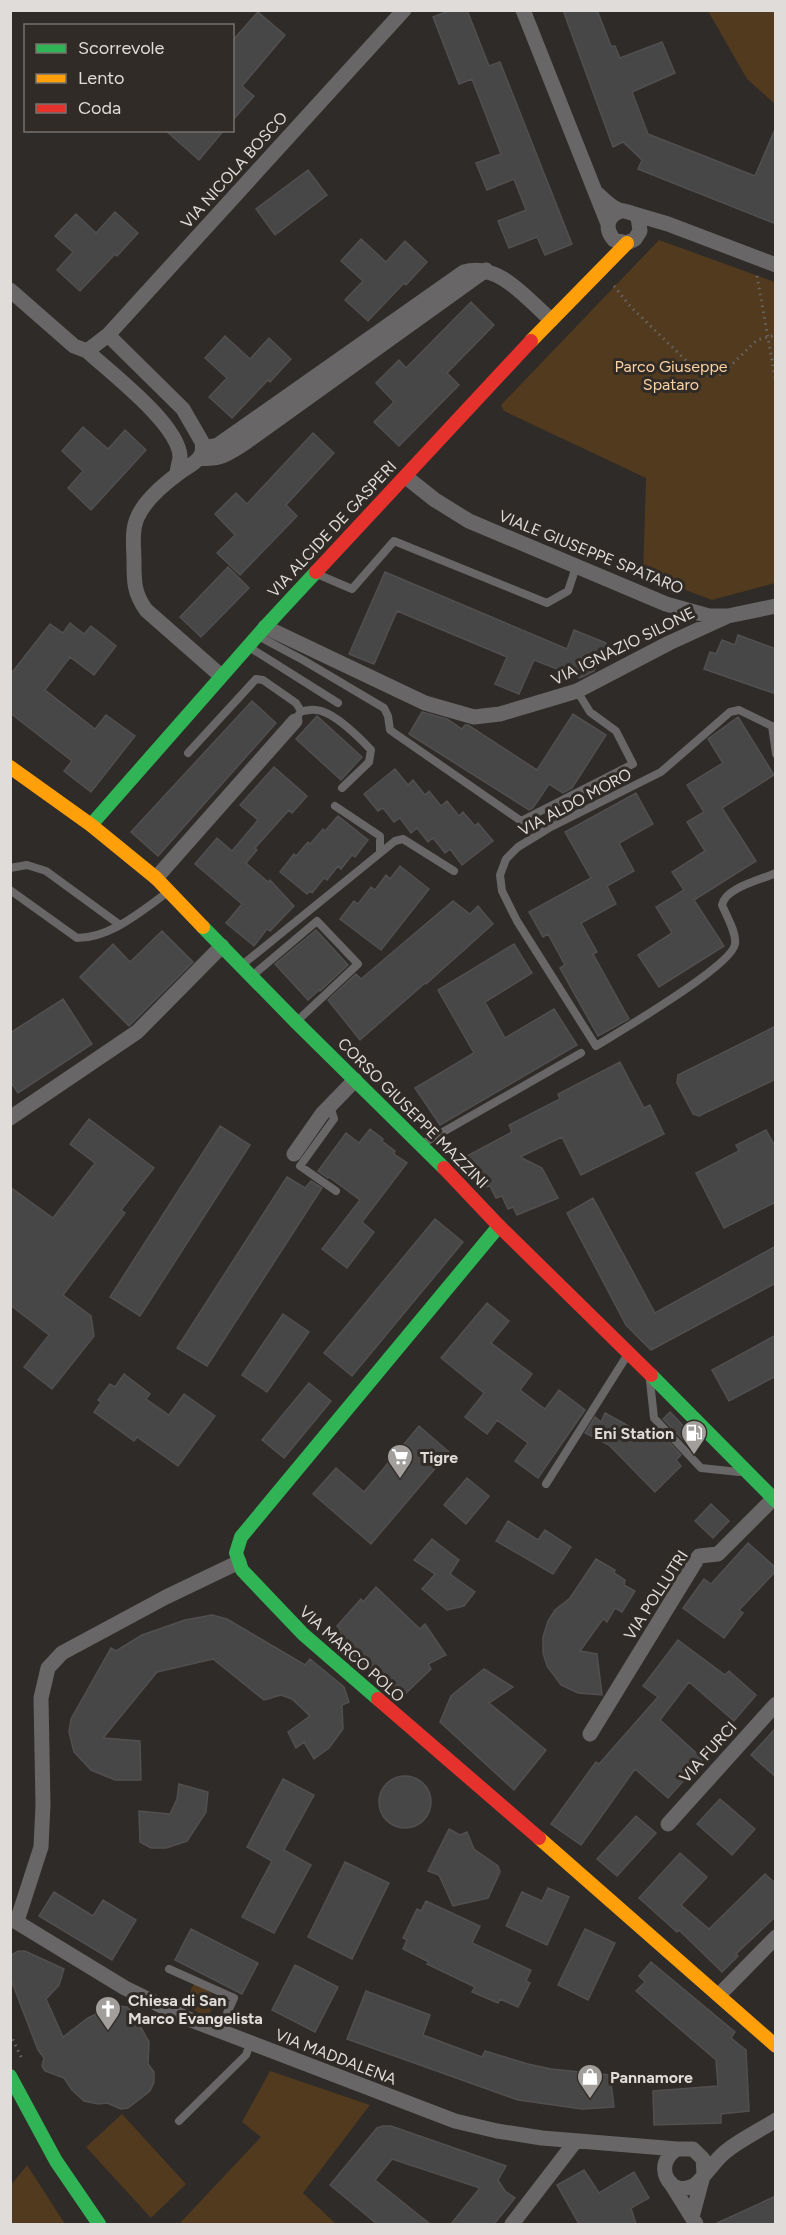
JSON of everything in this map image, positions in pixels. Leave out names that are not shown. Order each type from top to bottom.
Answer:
[{"type":"street","name":"VIA NICOLA BOSCO","points":[[87,351],[108,335],[404,10]]},
{"type":"street","points":[[522,10],[609,230],[618,242],[627,243],[635,239],[640,231],[640,222],[628,212],[614,214],[609,230],[610,254],[606,265]]},
{"type":"street","points":[[594,190],[612,206],[668,224],[776,265]]},
{"type":"street","points":[[640,231],[652,226],[668,224]]},
{"type":"street","name":"VIA ALCIDE DE GASPERI","points":[[91,825],[220,675],[551,320],[627,243]]},
{"type":"street","points":[[108,335],[183,409],[193,423],[202,453],[210,460],[223,457],[279,410],[483,270],[500,275],[551,320]]},
{"type":"street","points":[[10,290],[74,346],[87,351],[164,423],[180,455],[177,474]]},
{"type":"street","points":[[202,453],[144,506],[137,518],[134,529],[134,583],[137,598],[146,610],[220,675]]},
{"type":"street","name":"VIALE GIUSEPPE SPATARO","points":[[406,477],[435,500],[469,521],[666,604],[709,616],[728,616],[776,606]]},
{"type":"street","name":"VIA IGNAZIO SILONE","points":[[256,636],[425,703],[474,717],[500,714],[577,691],[669,643],[728,616]]},
{"type":"street","points":[[156,878],[298,716]]},
{"type":"street","name":"CORSO GIUSEPPE MAZZINI","points":[[10,767],[91,825],[156,878],[251,977],[421,1144],[499,1226],[774,1500]]},
{"type":"street","points":[[10,1118],[137,1032],[222,946]]},
{"type":"street","points":[[294,1154],[322,1114],[355,1080]]},
{"type":"street","points":[[14,1919],[40,1848],[43,1805],[41,1698],[48,1668],[63,1653],[166,1597],[239,1562],[236,1553],[241,1537],[499,1226]]},
{"type":"street","name":"VIA POLLUTRI","points":[[590,1734],[699,1556],[718,1554],[774,1500]]},
{"type":"street","name":"VIA MARCO POLO","points":[[239,1562],[242,1570],[254,1585],[303,1634],[776,2046]]},
{"type":"street","name":"VIA FURCI","points":[[668,1824],[776,1704]]},
{"type":"street","name":"VIA MADDALENA","points":[[14,1919],[125,1988],[250,2044],[454,2121],[497,2131],[575,2142],[685,2149],[735,2145]]},
{"type":"street","points":[[719,1995],[776,1938]]},
{"type":"street","points":[[10,2076],[56,2162],[99,2224]]},
{"type":"street","points":[[667,2177],[682,2188],[695,2186],[704,2174],[735,2145],[776,2120]]},
{"type":"street","points":[[512,2224],[575,2142]]},
{"type":"street","points":[[638,2145],[652,2157],[667,2177],[692,2222]]},
{"type":"street","points":[[667,2177],[668,2156],[685,2149],[703,2159],[704,2174],[692,2222]]},
{"type":"lane","points":[[315,573],[352,590],[394,542],[547,603],[567,591],[576,567]]},
{"type":"lane","points":[[256,636],[303,660],[384,708],[390,730],[521,821],[633,764],[616,731],[590,712],[577,691]]},
{"type":"lane","points":[[256,636],[338,703]]},
{"type":"lane","points":[[188,753],[256,679],[263,680],[296,703],[298,716],[317,710],[329,715],[359,737],[371,750],[369,762],[342,788]]},
{"type":"lane","name":"VIA ALDO MORO","points":[[774,727],[739,710],[730,712],[661,772],[549,828],[518,847],[506,860],[500,875],[502,891],[518,921],[596,1046],[700,979],[733,952],[736,941],[722,905],[723,899],[733,890],[776,873]]},
{"type":"lane","points":[[774,727],[776,754]]},
{"type":"lane","points":[[335,806],[380,836],[380,851]]},
{"type":"lane","points":[[241,966],[395,841],[404,839],[454,871]]},
{"type":"lane","points":[[10,868],[27,865],[46,871],[120,925]]},
{"type":"lane","points":[[10,890],[77,938],[88,938],[120,925],[169,891]]},
{"type":"lane","points":[[251,977],[317,921],[358,964],[296,1022]]},
{"type":"lane","points":[[421,1144],[581,1053]]},
{"type":"lane","points":[[330,1106],[334,1119],[300,1166],[336,1191]]},
{"type":"lane","points":[[546,1484],[629,1353]]},
{"type":"lane","points":[[650,1374],[654,1418],[701,1468],[748,1473]]},
{"type":"lane","points":[[169,1969],[234,1998],[219,2031]]},
{"type":"lane","points":[[179,2121],[246,2055],[250,2044]]},
{"type":"path","points":[[756,267],[776,383]]},
{"type":"path","points":[[614,286],[630,306],[703,377],[722,374],[757,340],[776,335]]},
{"type":"green space","points":[[708,11],[775,11],[775,104],[747,79]]},
{"type":"green space","name":"Parco Giuseppe Spataro","points":[[659,240],[775,282],[775,583],[712,600],[643,574],[646,478],[504,411],[501,405]]},
{"type":"green space","points":[[194,1984],[209,1991],[214,1999],[208,2015],[193,2009],[190,1994]]},
{"type":"green space","points":[[270,2071],[370,2105],[303,2193],[336,2224],[179,2224],[261,2137],[242,2122]]},
{"type":"green space","points":[[122,2114],[186,2184],[151,2218],[86,2147]]},
{"type":"green space","points":[[27,2165],[65,2224],[11,2224],[11,2185]]},
{"type":"building","points":[[451,10],[467,10],[489,66],[500,62],[572,244],[545,255],[537,237],[509,248],[498,221],[526,210],[514,179],[487,190],[476,163],[501,154],[472,79],[459,84],[433,17]]},
{"type":"building","points":[[563,10],[597,10],[611,46],[615,46],[620,58],[662,42],[675,73],[632,92],[648,134],[755,176],[776,127],[776,224],[638,169],[642,160],[623,142],[613,147]]},
{"type":"building","points":[[258,12],[285,35],[242,86],[254,96],[234,119],[234,39]]},
{"type":"building","points":[[167,132],[222,132],[199,160]]},
{"type":"building","points":[[308,170],[327,195],[275,235],[256,209]]},
{"type":"building","points":[[115,212],[138,233],[80,291],[57,270],[73,252],[55,236],[76,214],[96,233]]},
{"type":"building","points":[[361,239],[386,262],[405,241],[427,262],[368,321],[345,300],[363,281],[341,261]]},
{"type":"building","points":[[471,302],[494,325],[447,373],[459,385],[399,446],[374,422],[394,402],[376,383],[399,360],[406,368]]},
{"type":"building","points":[[225,336],[250,359],[269,338],[291,359],[232,418],[209,397],[227,378],[205,358]]},
{"type":"building","points":[[83,427],[108,449],[125,430],[146,450],[91,510],[68,488],[83,471],[62,451]]},
{"type":"building","points":[[313,433],[334,453],[286,505],[297,516],[240,575],[217,553],[235,535],[215,514],[236,493],[247,504]]},
{"type":"building","points":[[228,567],[249,588],[201,637],[180,617]]},
{"type":"building","points":[[385,572],[567,649],[574,630],[606,643],[594,671],[580,678],[534,660],[519,694],[495,684],[507,657],[397,611],[374,664],[349,654]]},
{"type":"building","points":[[70,623],[84,634],[91,626],[116,646],[94,675],[70,657],[45,690],[95,729],[106,715],[135,736],[91,792],[64,771],[72,761],[10,713],[10,675],[50,624],[63,633]]},
{"type":"building","points":[[738,635],[776,649],[776,694],[704,669],[710,652],[716,654],[722,640],[735,645]]},
{"type":"building","points":[[252,701],[276,723],[158,856],[131,832]]},
{"type":"building","points":[[422,712],[447,719],[462,729],[468,725],[537,770],[573,714],[606,735],[572,788],[563,793],[549,784],[533,808],[529,810],[409,734]]},
{"type":"building","points":[[317,716],[362,757],[341,780],[296,739]]},
{"type":"building","points":[[738,717],[774,775],[722,808],[756,861],[694,900],[724,946],[659,987],[638,955],[672,933],[656,907],[684,890],[672,872],[705,851],[687,822],[704,812],[687,785],[723,763],[708,739]]},
{"type":"building","points":[[274,767],[307,796],[292,813],[289,810],[255,848],[257,850],[246,863],[268,882],[270,880],[294,906],[270,931],[267,929],[254,946],[226,923],[242,904],[195,864],[217,838],[232,851],[258,820],[240,805]]},
{"type":"building","points":[[395,769],[408,785],[413,780],[425,795],[429,791],[441,806],[447,801],[459,816],[463,812],[475,826],[478,823],[493,841],[462,865],[450,849],[445,853],[433,838],[428,842],[417,828],[411,833],[400,818],[394,822],[383,808],[378,811],[364,794]]},
{"type":"building","points":[[636,793],[653,824],[619,843],[634,871],[607,886],[616,904],[581,923],[597,952],[593,954],[629,1019],[598,1036],[560,968],[565,965],[548,934],[543,937],[529,912],[591,878],[565,832]]},
{"type":"building","points":[[338,816],[368,840],[355,857],[352,855],[341,869],[338,866],[327,880],[324,878],[312,893],[310,891],[307,894],[280,872],[294,854],[296,856],[308,842],[310,844]]},
{"type":"building","points":[[400,866],[429,889],[381,950],[340,919],[354,901],[358,904],[371,887],[375,890],[386,875],[390,879]]},
{"type":"building","points":[[453,901],[470,914],[478,906],[493,924],[360,1040],[328,1000],[356,974],[361,979]]},
{"type":"building","points":[[316,930],[348,965],[308,1000],[275,964]]},
{"type":"building","points":[[162,931],[193,962],[129,1026],[80,977],[113,944],[130,962]]},
{"type":"building","points":[[514,944],[532,973],[485,1002],[505,1038],[554,1009],[577,1045],[440,1125],[415,1088],[474,1053],[438,990]]},
{"type":"building","points":[[63,999],[92,1044],[18,1093],[10,1081],[10,1033]]},
{"type":"building","points":[[776,1026],[776,1079],[699,1116],[693,1114],[677,1083],[678,1075]]},
{"type":"building","points":[[620,1062],[644,1108],[650,1105],[664,1134],[581,1175],[562,1137],[520,1157],[542,1168],[558,1198],[517,1215],[513,1207],[508,1209],[502,1196],[496,1198],[490,1186],[486,1187],[467,1156],[512,1132],[509,1125],[560,1099],[558,1094]]},
{"type":"building","points":[[89,1119],[154,1168],[121,1210],[125,1213],[63,1295],[91,1316],[94,1336],[52,1389],[24,1367],[49,1335],[10,1305],[10,1187],[53,1218],[95,1163],[70,1144]]},
{"type":"building","points":[[220,1126],[250,1145],[140,1316],[110,1297]]},
{"type":"building","points":[[370,1129],[395,1151],[394,1154],[407,1163],[362,1222],[374,1232],[347,1268],[322,1249],[360,1200],[318,1171],[346,1133],[359,1143]]},
{"type":"building","points":[[766,1130],[776,1148],[776,1202],[724,1228],[696,1173],[739,1151],[736,1145]]},
{"type":"building","points":[[287,1177],[305,1188],[311,1181],[322,1188],[207,1366],[177,1348]]},
{"type":"building","points":[[593,1198],[655,1313],[776,1246],[776,1283],[651,1350],[626,1325],[567,1213]]},
{"type":"building","points":[[435,1219],[463,1242],[352,1376],[324,1353]]},
{"type":"building","points":[[487,1303],[509,1321],[491,1343],[532,1374],[520,1390],[545,1409],[559,1390],[585,1410],[538,1478],[515,1461],[528,1443],[497,1420],[487,1434],[465,1417],[484,1393],[441,1358]]},
{"type":"building","points":[[283,1314],[309,1332],[267,1392],[242,1375]]},
{"type":"building","points":[[776,1335],[776,1376],[729,1401],[712,1370]]},
{"type":"building","points":[[124,1374],[150,1394],[146,1399],[169,1415],[184,1394],[215,1416],[178,1466],[137,1437],[134,1441],[94,1412],[101,1402],[98,1400],[110,1384],[115,1387]]},
{"type":"building","points":[[309,1383],[331,1401],[284,1458],[262,1440]]},
{"type":"building","points":[[670,1412],[697,1440],[690,1447],[663,1419]]},
{"type":"building","points":[[605,1413],[641,1433],[645,1429],[649,1433],[655,1427],[681,1455],[676,1460],[681,1466],[655,1492],[609,1445],[585,1433],[595,1417],[601,1422]]},
{"type":"building","name":"Tigre","points":[[419,1426],[449,1452],[371,1544],[313,1494],[336,1468],[364,1492]]},
{"type":"building","points":[[467,1478],[489,1496],[466,1524],[444,1505]]},
{"type":"building","points":[[711,1504],[729,1521],[713,1538],[695,1521]]},
{"type":"building","points":[[508,1521],[538,1540],[545,1530],[571,1547],[553,1574],[496,1541]]},
{"type":"building","points":[[432,1539],[459,1560],[450,1574],[475,1592],[464,1606],[447,1610],[422,1589],[435,1574],[414,1560]]},
{"type":"building","points":[[748,1543],[776,1568],[776,1571],[739,1610],[743,1613],[724,1638],[683,1608],[704,1579],[711,1584]]},
{"type":"building","points":[[596,1559],[615,1570],[614,1573],[625,1580],[624,1585],[635,1591],[622,1612],[615,1608],[607,1622],[603,1619],[580,1651],[597,1654],[602,1695],[578,1693],[561,1685],[547,1666],[543,1653],[543,1637],[548,1621],[555,1610],[570,1598]]},
{"type":"building","points":[[376,1587],[420,1629],[425,1624],[446,1655],[428,1664],[431,1669],[404,1695],[332,1638],[340,1629],[337,1626],[361,1599],[363,1602]]},
{"type":"building","points":[[212,1615],[227,1619],[305,1665],[310,1659],[344,1687],[349,1702],[342,1705],[343,1729],[329,1748],[314,1759],[304,1742],[296,1748],[288,1732],[310,1716],[292,1699],[281,1695],[264,1700],[213,1659],[157,1672],[103,1738],[140,1741],[141,1780],[115,1780],[91,1770],[74,1752],[69,1732],[71,1719],[111,1648],[116,1651],[142,1635],[185,1620]]},
{"type":"building","points":[[678,1640],[725,1675],[729,1671],[756,1695],[734,1721],[689,1682],[660,1720],[703,1759],[668,1798],[635,1769],[581,1845],[551,1824],[596,1762],[599,1764],[658,1697],[643,1686]]},
{"type":"building","points":[[484,1669],[513,1687],[489,1703],[546,1750],[514,1790],[440,1722],[451,1696]]},
{"type":"building","points":[[776,1728],[776,1777],[751,1755]]},
{"type":"building","points":[[405,1776],[419,1780],[427,1788],[431,1802],[427,1816],[419,1824],[405,1828],[391,1824],[383,1816],[379,1802],[383,1788],[391,1780]]},
{"type":"building","points":[[283,1779],[314,1795],[284,1850],[311,1865],[274,1933],[242,1917],[272,1861],[247,1847]]},
{"type":"building","points":[[179,1784],[208,1792],[206,1812],[187,1841],[166,1848],[151,1848],[140,1842],[139,1811],[170,1814],[177,1799]]},
{"type":"building","points":[[720,1799],[755,1829],[732,1855],[697,1824]]},
{"type":"building","points":[[636,1816],[656,1833],[617,1876],[597,1859]]},
{"type":"building","points":[[449,1829],[460,1835],[467,1832],[474,1849],[498,1866],[500,1872],[488,1898],[453,1906],[439,1875],[428,1871]]},
{"type":"building","points":[[680,1853],[707,1877],[681,1905],[709,1929],[765,1874],[776,1884],[776,1916],[736,1954],[738,1956],[722,1972],[679,1930],[677,1932],[639,1898]]},
{"type":"building","points":[[345,1862],[389,1883],[352,1959],[308,1937]]},
{"type":"building","points":[[548,1888],[569,1897],[547,1945],[506,1926],[522,1892],[542,1901]]},
{"type":"building","points":[[54,1892],[93,1916],[103,1900],[136,1920],[112,1960],[39,1916]]},
{"type":"building","points":[[426,1901],[480,1926],[472,1943],[531,1970],[526,1981],[530,1983],[518,2007],[500,1999],[498,2003],[472,1992],[475,1987],[427,1964],[429,1962],[403,1949],[407,1940],[403,1938],[417,1909],[421,1911]]},
{"type":"building","points":[[191,1929],[258,1963],[242,1994],[175,1960]]},
{"type":"building","points":[[585,1929],[615,1943],[588,2000],[558,1985]]},
{"type":"building","name":"Chiesa di San Marco Evangelista","points":[[18,1951],[25,1951],[64,1969],[59,1985],[46,1999],[63,2037],[88,2018],[107,2009],[118,2006],[127,2007],[133,2013],[149,2042],[148,2064],[154,2072],[154,2082],[150,2091],[128,2108],[121,2109],[107,2103],[84,2101],[72,2090],[64,2078],[45,2071],[42,2066],[44,2058],[38,2050],[10,1977],[10,1956]]},
{"type":"building","points":[[651,1962],[735,2032],[731,2038],[746,2050],[749,2111],[721,2114],[721,2123],[654,2125],[653,2091],[718,2086],[716,2060],[636,1991],[645,1982],[639,1976]]},
{"type":"building","points":[[295,1965],[338,1987],[315,2032],[272,2010]]},
{"type":"building","points":[[366,1991],[430,2015],[423,2035],[482,2057],[485,2051],[551,2069],[610,2075],[614,2107],[582,2109],[518,2100],[347,2039]]},
{"type":"building","points":[[391,2126],[506,2166],[498,2180],[505,2191],[515,2198],[494,2224],[451,2224],[480,2188],[392,2159],[375,2180],[430,2224],[377,2224],[330,2185],[377,2128]]},
{"type":"building","points":[[584,2170],[599,2193],[634,2172],[649,2198],[631,2208],[636,2224],[579,2224],[557,2185]]},
{"type":"building","points":[[776,2196],[776,2224],[715,2224]]},
{"type":"traffic: fast","points":[[91,825],[316,572]]},
{"type":"traffic: fast","points":[[203,927],[444,1168]]},
{"type":"traffic: fast","points":[[378,1699],[303,1634],[242,1570],[236,1553],[241,1537],[499,1226]]},
{"type":"traffic: fast","points":[[651,1375],[776,1501]]},
{"type":"traffic: fast","points":[[10,2076],[56,2161],[99,2224]]},
{"type":"traffic: slow","points":[[531,341],[627,243]]},
{"type":"traffic: slow","points":[[10,767],[91,825],[156,878],[203,927]]},
{"type":"traffic: slow","points":[[539,1838],[776,2046]]},
{"type":"traffic: jam","points":[[316,572],[531,341]]},
{"type":"traffic: jam","points":[[444,1168],[499,1226],[651,1375]]},
{"type":"traffic: jam","points":[[378,1699],[539,1838]]},
{"type":"place","name":"Eni Station","points":[[694,1456]]},
{"type":"place","name":"Tigre","points":[[400,1480]]},
{"type":"place","name":"Chiesa di San Marco Evangelista","points":[[108,2032]]},
{"type":"place","name":"Pannamore","points":[[590,2100]]}]
